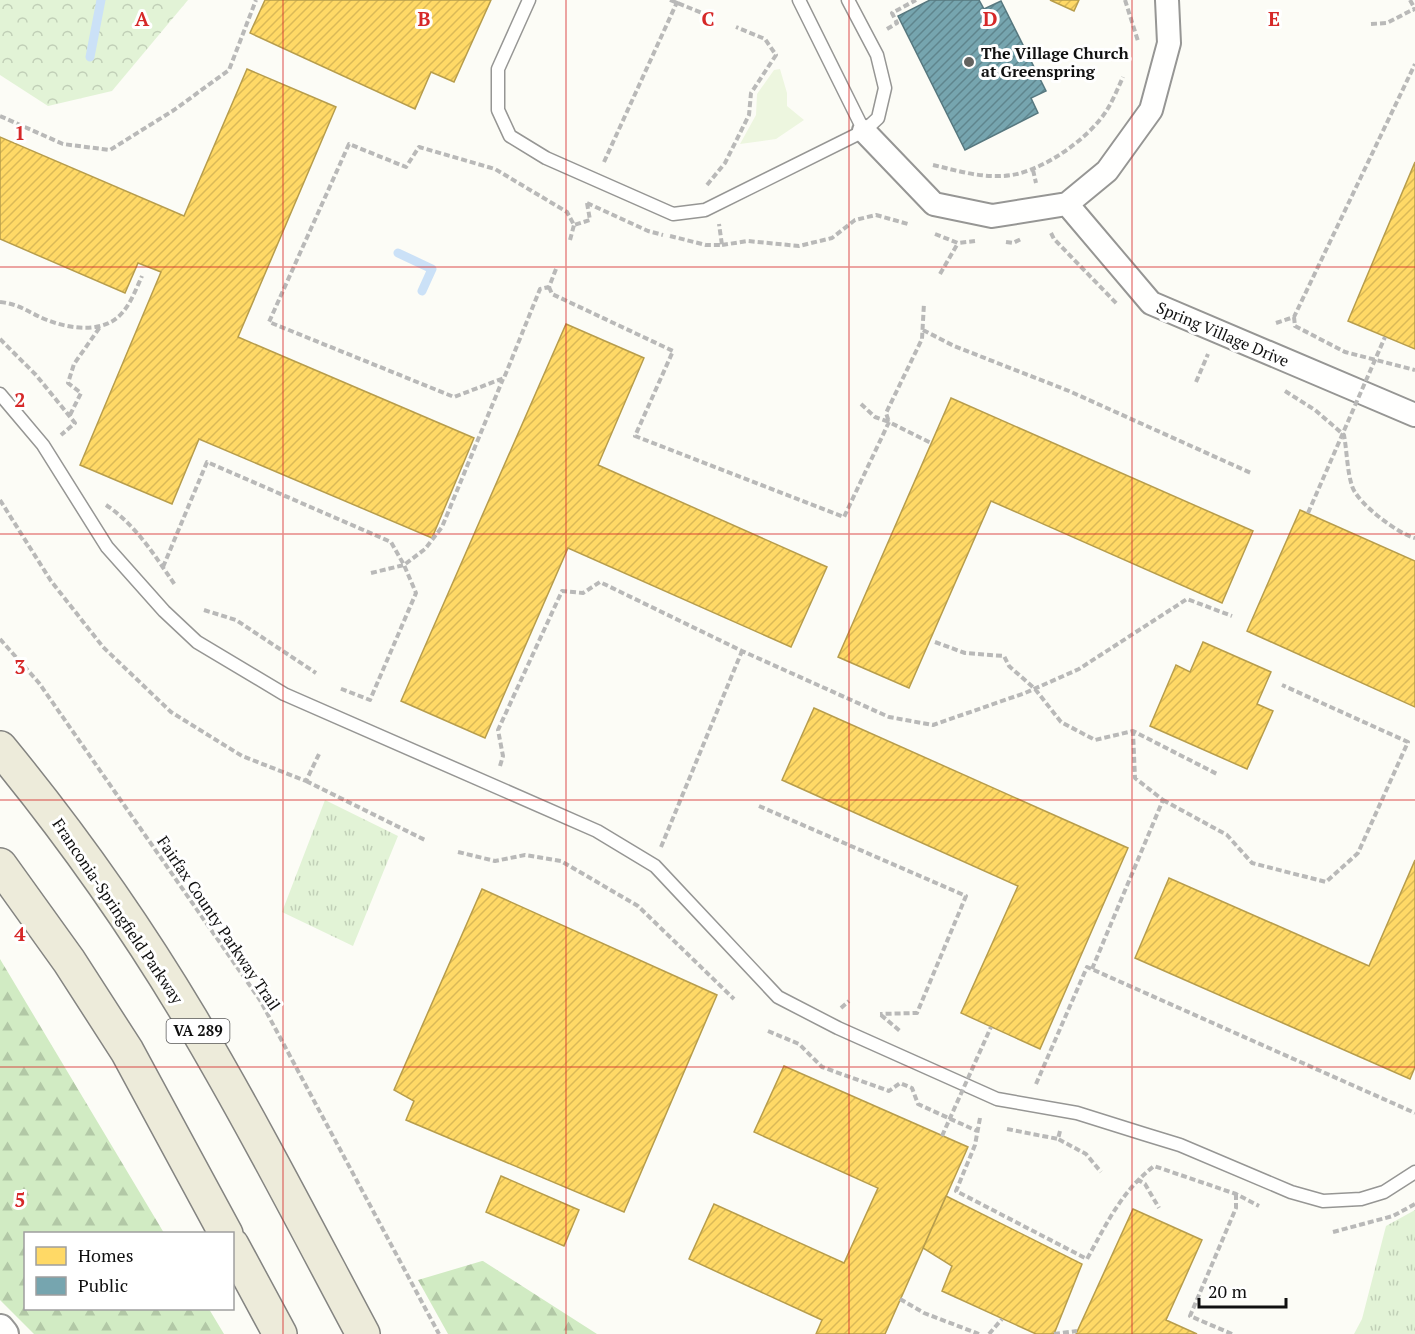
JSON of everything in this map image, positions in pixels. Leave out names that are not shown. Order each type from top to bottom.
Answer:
[{"type":"main road","name":"Franconia-Springfield Parkway","points":[[0,748],[71,840],[163,973],[220,1067],[363,1334]]},
{"type":"main road","points":[[0,866],[69,960],[127,1051],[225,1232]]},
{"type":"main road","points":[[234,1249],[280,1334]]},
{"type":"street","points":[[864,132],[934,204],[992,216],[1066,204],[1107,171],[1151,110],[1169,43],[1167,0]]},
{"type":"street","name":"Spring Village Drive","points":[[1066,204],[1150,303],[1415,415]]},
{"type":"street","points":[[0,1329],[4,1334]]},
{"type":"lane","points":[[529,0],[498,69],[498,110],[510,136],[546,158],[673,214],[705,210],[864,132],[878,118],[885,88],[877,56],[848,0]]},
{"type":"lane","points":[[799,0],[864,132]]},
{"type":"lane","points":[[0,394],[43,445],[107,547],[164,611],[197,642],[284,694],[615,840],[655,866],[778,997],[838,1028],[997,1099],[1077,1113],[1180,1145],[1291,1192],[1323,1201],[1361,1199],[1384,1192],[1415,1172]]},
{"type":"path","points":[[0,116],[63,144],[110,150],[174,110],[229,70],[256,0]]},
{"type":"path","points":[[670,0],[707,15]]},
{"type":"path","points":[[881,32],[897,23],[892,13],[916,0]]},
{"type":"path","points":[[1125,0],[1138,41]]},
{"type":"path","points":[[1371,24],[1387,23],[1415,10],[1410,0]]},
{"type":"path","points":[[604,163],[678,2]]},
{"type":"path","points":[[706,195],[706,186],[724,163],[749,115],[751,93],[776,55],[765,39],[736,27]]},
{"type":"path","points":[[1415,64],[1294,317],[1295,326],[1345,352],[1415,370]]},
{"type":"path","points":[[930,164],[973,174],[1003,177],[1033,170],[1086,135],[1107,110],[1123,77]]},
{"type":"path","points":[[504,378],[454,397],[269,322],[349,144],[406,167],[419,147],[495,169],[567,212],[574,225],[570,240]]},
{"type":"path","points":[[1033,170],[1037,185]]},
{"type":"path","points":[[574,225],[590,220],[587,202]]},
{"type":"path","points":[[722,245],[748,241],[799,246],[832,238],[855,220],[876,215],[908,224]]},
{"type":"path","points":[[940,274],[958,243]]},
{"type":"path","points":[[556,269],[549,287],[552,294],[673,351],[635,436],[844,517],[889,422],[886,413],[922,339],[924,303]]},
{"type":"path","points":[[70,415],[81,393],[68,383],[74,364],[100,327],[121,315],[142,276]]},
{"type":"path","points":[[371,573],[404,565],[425,549],[442,527],[540,289],[549,287]]},
{"type":"path","points":[[0,302],[16,304],[48,321],[77,328],[100,327]]},
{"type":"path","points":[[1276,323],[1294,317]]},
{"type":"path","points":[[923,330],[954,346],[1069,391],[1251,473]]},
{"type":"path","points":[[1308,513],[1385,337]]},
{"type":"path","points":[[0,339],[36,375],[75,423],[57,438]]},
{"type":"path","points":[[1278,386],[1315,411],[1344,435],[1352,489],[1380,519],[1407,536],[1415,538]]},
{"type":"path","points":[[861,404],[875,417],[931,443]]},
{"type":"path","points":[[163,567],[207,462],[391,542],[417,593],[369,700],[339,687]]},
{"type":"path","points":[[0,500],[51,581],[103,647],[171,712],[242,756],[306,781],[425,840]]},
{"type":"path","points":[[99,500],[123,516],[154,554],[175,585]]},
{"type":"path","points":[[508,769],[499,767],[503,756],[498,730],[562,591],[583,593],[600,582],[742,651],[889,717],[933,725],[1035,689],[1079,669],[1187,599],[1232,616]]},
{"type":"path","points":[[204,610],[236,620],[316,673]]},
{"type":"path","name":"Fairfax County Parkway Trail","points":[[0,639],[39,683],[260,1000],[439,1334]]},
{"type":"path","points":[[935,642],[965,653],[1004,656],[1009,666],[1035,689],[1061,722],[1095,740],[1133,731],[1217,774]]},
{"type":"path","points":[[654,843],[661,848],[742,651]]},
{"type":"path","points":[[1133,731],[1135,778],[1163,800],[1227,835],[1252,863],[1326,882],[1358,853],[1408,742],[1282,685]]},
{"type":"path","points":[[306,781],[319,754]]},
{"type":"path","points":[[1092,970],[1163,800]]},
{"type":"path","points":[[759,806],[966,896],[917,1013],[880,1014]]},
{"type":"path","points":[[458,852],[495,861],[525,855],[561,861],[638,906],[734,999]]},
{"type":"path","points":[[1044,1086],[1035,1084],[1086,967],[1415,1113]]},
{"type":"path","points":[[942,1136],[991,1027]]},
{"type":"path","points":[[768,1031],[799,1044],[822,1067],[889,1091],[900,1083],[912,1089],[918,1104],[977,1131]]},
{"type":"path","points":[[980,1118],[975,1145],[956,1191],[1087,1259],[1116,1205],[1137,1179],[1154,1166],[1236,1194],[1259,1206]]},
{"type":"path","points":[[1007,1129],[1058,1139],[1086,1154],[1101,1172]]},
{"type":"path","points":[[1058,1139],[1060,1130]]},
{"type":"path","points":[[1137,1179],[1145,1184],[1159,1208]]},
{"type":"path","points":[[1232,1334],[1190,1316],[1236,1208],[1236,1194]]},
{"type":"path","points":[[1333,1232],[1394,1216],[1415,1204]]},
{"type":"path","points":[[900,1299],[924,1313],[979,1334]]},
{"type":"path","points":[[988,1334],[1002,1318]]},
{"type":"path","points":[[1054,1334],[1077,1332]]},
{"type":"green space","points":[[0,0],[188,0],[112,91],[48,106],[0,75]]},
{"type":"green space","points":[[780,69],[787,93],[787,106],[804,120],[776,139],[740,144],[756,115],[757,94],[774,70]]},
{"type":"green space","points":[[325,800],[398,836],[353,946],[282,912]]},
{"type":"green space","points":[[0,959],[163,1232],[24,1232],[24,1310],[210,1310],[224,1334],[34,1334],[0,1300]]},
{"type":"green space","points":[[1415,1210],[1415,1334],[1354,1334],[1362,1319],[1386,1226]]},
{"type":"green space","points":[[483,1261],[597,1334],[448,1334],[418,1280]]},
{"type":"building: Homes","points":[[265,0],[491,0],[454,82],[431,72],[415,109],[250,33]]},
{"type":"building: Homes","points":[[1050,0],[1079,0],[1074,11]]},
{"type":"building: Homes","points":[[247,69],[336,107],[238,337],[474,438],[432,538],[199,439],[172,504],[80,465],[161,272],[138,263],[125,293],[0,239],[0,137],[184,216]]},
{"type":"building: Homes","points":[[1415,162],[1415,349],[1348,321]]},
{"type":"building: Homes","points":[[566,324],[644,358],[598,465],[827,567],[791,647],[568,548],[485,738],[401,701]]},
{"type":"building: Homes","points":[[951,398],[1253,531],[1222,603],[991,501],[909,688],[838,657]]},
{"type":"building: Homes","points":[[1300,510],[1415,561],[1415,707],[1247,631]]},
{"type":"building: Homes","points":[[1203,642],[1271,672],[1257,704],[1273,711],[1247,769],[1150,726],[1176,665],[1190,672]]},
{"type":"building: Homes","points":[[814,708],[1128,848],[1040,1049],[961,1013],[1018,886],[782,780]]},
{"type":"building: Homes","points":[[1415,860],[1415,1067],[1410,1079],[1135,958],[1169,878],[1369,966]]},
{"type":"building: Homes","points":[[482,889],[717,995],[624,1212],[406,1120],[414,1101],[394,1090]]},
{"type":"building: Homes","points":[[784,1066],[968,1147],[885,1334],[816,1334],[822,1320],[689,1259],[714,1204],[844,1263],[878,1188],[754,1132]]},
{"type":"building: Homes","points":[[501,1176],[579,1210],[564,1246],[486,1212]]},
{"type":"building: Homes","points":[[946,1196],[1082,1264],[1054,1334],[1036,1334],[942,1291],[952,1266],[923,1248]]},
{"type":"building: Homes","points":[[1133,1209],[1202,1240],[1166,1320],[1197,1334],[1076,1334]]},
{"type":"building: Public","points":[[930,0],[979,0],[984,9],[1001,1],[1046,91],[1031,98],[1038,113],[965,150],[898,16]]},
{"type":"waterway","points":[[90,57],[101,0]]},
{"type":"waterway","points":[[398,253],[432,269],[422,291]]},
{"type":"place","name":"The Village Church at Greenspring","points":[[969,62]]}]
